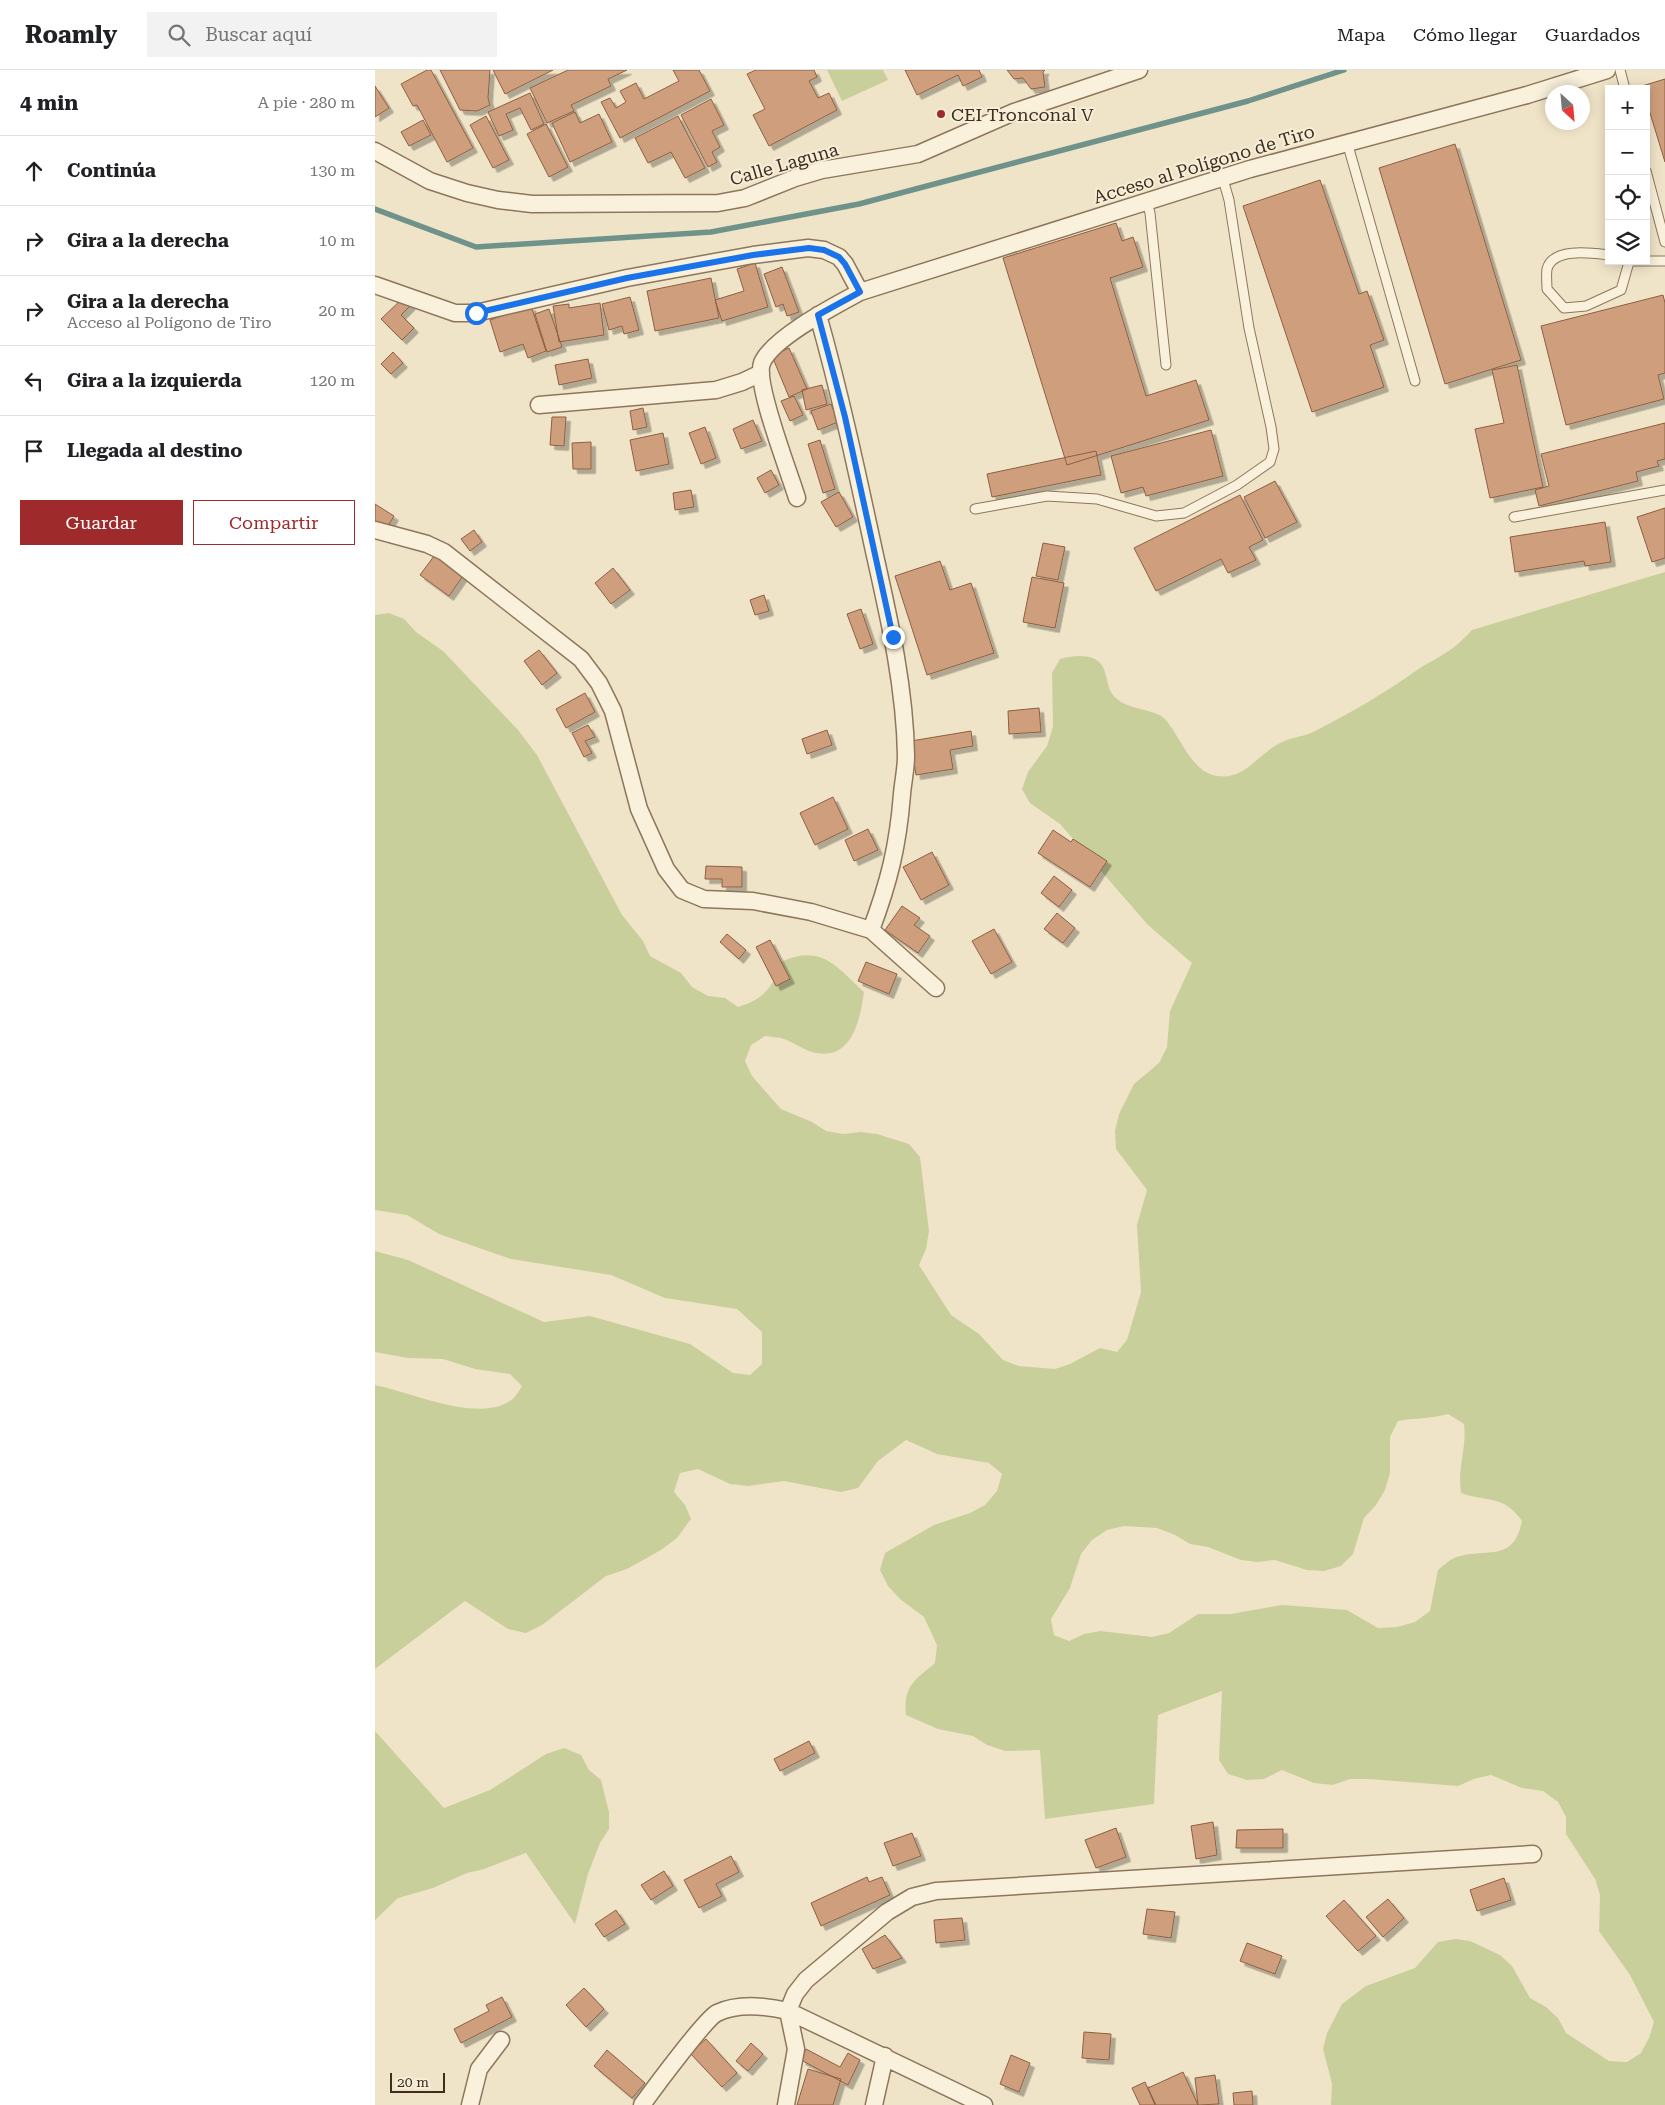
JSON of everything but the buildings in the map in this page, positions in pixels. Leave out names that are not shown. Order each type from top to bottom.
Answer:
[{"type":"street","name":"Calle Laguna","points":[[375,151],[430,181],[467,193],[499,200],[532,204],[718,203],[745,198],[795,178],[822,170],[918,154],[1014,112],[1139,70]]},
{"type":"street","name":"Acceso al Polígono de Tiro","points":[[761,373],[761,366],[766,356],[818,315],[860,292],[1250,169],[1527,95],[1607,70]]},
{"type":"street","points":[[375,285],[455,313],[476,313],[627,278],[753,255],[816,248],[839,257],[845,264],[860,292]]},
{"type":"street","points":[[818,315],[845,417],[893,637],[906,757],[900,828],[891,874],[871,930]]},
{"type":"street","points":[[539,404],[716,390],[742,382],[761,373],[766,400],[797,498]]},
{"type":"street","points":[[375,530],[427,544],[444,552],[497,591],[586,665],[599,683],[613,711],[639,809],[666,869],[682,890],[704,899],[753,901],[811,912],[871,930],[936,988]]},
{"type":"street","points":[[786,2105],[796,2049],[788,2011],[795,1994],[806,1980],[887,1912],[912,1897],[936,1891],[1533,1854]]},
{"type":"street","points":[[641,2105],[715,2013],[747,2006],[771,2007],[788,2011],[984,2105]]},
{"type":"street","points":[[470,2105],[479,2069],[501,2040]]},
{"type":"street","points":[[874,2105],[885,2056]]},
{"type":"lane","points":[[1620,70],[1624,85]]},
{"type":"lane","points":[[1347,142],[1415,381]]},
{"type":"lane","points":[[1647,175],[1665,242]]},
{"type":"lane","points":[[975,509],[1047,496],[1097,500],[1156,516],[1184,513],[1237,485],[1270,462],[1274,449],[1271,427],[1249,328],[1229,200],[1223,179]]},
{"type":"lane","points":[[1147,202],[1151,213],[1166,365]]},
{"type":"lane","points":[[1605,255],[1574,252],[1554,259],[1547,268],[1547,289],[1564,308],[1586,306],[1621,290],[1627,265]]},
{"type":"lane","points":[[1650,261],[1665,261]]},
{"type":"lane","points":[[1515,517],[1665,490]]},
{"type":"green space","points":[[827,70],[883,70],[888,80],[842,101]]},
{"type":"green space","points":[[1665,572],[1665,2105],[1331,2105],[1332,2084],[1323,2049],[1327,2033],[1342,2004],[1366,1986],[1415,1968],[1438,1942],[1455,1939],[1470,1941],[1500,1955],[1512,1966],[1530,1998],[1546,2007],[1558,2018],[1566,2033],[1609,2061],[1627,2062],[1641,2053],[1649,2038],[1654,2022],[1630,1975],[1599,1931],[1600,1895],[1595,1879],[1566,1834],[1566,1817],[1558,1802],[1543,1791],[1522,1788],[1491,1775],[1474,1779],[1458,1786],[1369,1779],[1350,1779],[1333,1785],[1314,1783],[1282,1770],[1264,1779],[1247,1780],[1228,1774],[1219,1760],[1222,1691],[1158,1715],[1154,1804],[1045,1819],[1040,1750],[1005,1751],[987,1745],[973,1736],[938,1729],[906,1715],[908,1691],[911,1685],[935,1663],[937,1645],[924,1617],[900,1599],[888,1586],[880,1570],[885,1553],[934,1525],[970,1513],[985,1505],[997,1491],[1002,1474],[989,1463],[937,1454],[906,1440],[878,1461],[858,1488],[841,1492],[784,1481],[748,1486],[730,1484],[698,1469],[680,1473],[674,1492],[685,1505],[691,1519],[677,1538],[661,1550],[627,1569],[606,1576],[542,1625],[526,1633],[508,1629],[465,1601],[375,1669],[375,1385],[443,1404],[480,1409],[496,1407],[510,1401],[522,1386],[510,1374],[475,1369],[443,1359],[408,1358],[375,1352],[375,1251],[408,1260],[544,1322],[590,1316],[690,1344],[733,1373],[750,1375],[762,1364],[762,1332],[737,1309],[665,1298],[611,1275],[511,1259],[439,1234],[407,1215],[375,1210],[375,615],[389,613],[404,619],[416,632],[443,651],[518,730],[537,755],[622,915],[643,941],[650,956],[681,973],[692,987],[708,996],[725,998],[738,1007],[761,996],[776,978],[783,961],[797,956],[808,955],[828,961],[864,992],[857,1025],[846,1044],[838,1050],[828,1054],[816,1053],[784,1039],[765,1036],[751,1045],[745,1061],[752,1076],[781,1109],[812,1122],[826,1131],[843,1134],[861,1132],[877,1134],[909,1144],[920,1157],[929,1231],[926,1249],[919,1265],[951,1315],[979,1334],[1003,1360],[1019,1366],[1055,1369],[1070,1364],[1100,1348],[1117,1352],[1127,1340],[1141,1292],[1137,1225],[1147,1190],[1116,1149],[1115,1131],[1119,1114],[1134,1084],[1159,1063],[1167,1047],[1170,1011],[1192,963],[1148,925],[1060,824],[1030,803],[1022,789],[1028,772],[1047,746],[1053,727],[1052,673],[1060,659],[1086,656],[1098,661],[1105,672],[1110,690],[1117,699],[1122,703],[1161,716],[1171,726],[1187,753],[1200,768],[1217,776],[1227,776],[1243,771],[1278,744],[1312,732],[1368,702],[1421,667],[1442,656],[1472,630]],"holes":[[[1448,1414],[1464,1424],[1465,1433],[1460,1474],[1461,1493],[1502,1503],[1515,1512],[1522,1521],[1518,1535],[1512,1544],[1505,1549],[1497,1552],[1454,1558],[1438,1570],[1430,1611],[1415,1622],[1397,1627],[1378,1628],[1347,1610],[1282,1605],[1231,1614],[1198,1614],[1169,1633],[1152,1637],[1100,1631],[1084,1634],[1069,1641],[1054,1635],[1051,1619],[1070,1588],[1081,1554],[1092,1540],[1107,1530],[1124,1526],[1157,1528],[1175,1535],[1190,1544],[1208,1547],[1241,1560],[1258,1562],[1275,1560],[1307,1570],[1324,1571],[1341,1566],[1353,1554],[1364,1518],[1376,1505],[1385,1490],[1390,1473],[1390,1437],[1398,1421]]]},
{"type":"green space","points":[[375,1731],[444,1808],[490,1790],[546,1754],[564,1748],[581,1755],[589,1770],[601,1780],[609,1812],[609,1829],[600,1843],[588,1874],[575,1924],[526,1853],[484,1869],[467,1873],[433,1888],[398,1898],[375,1920]]},
{"type":"waterway","points":[[375,209],[476,247],[711,232],[859,204],[1248,101],[1344,70]]},
{"type":"place","name":"CEI Tronconal V","points":[[941,114]]},
{"type":"route","points":[[476,313],[627,278],[753,255],[816,248],[831,252],[839,257],[845,264],[860,292],[818,315],[845,417],[893,637]]}]
